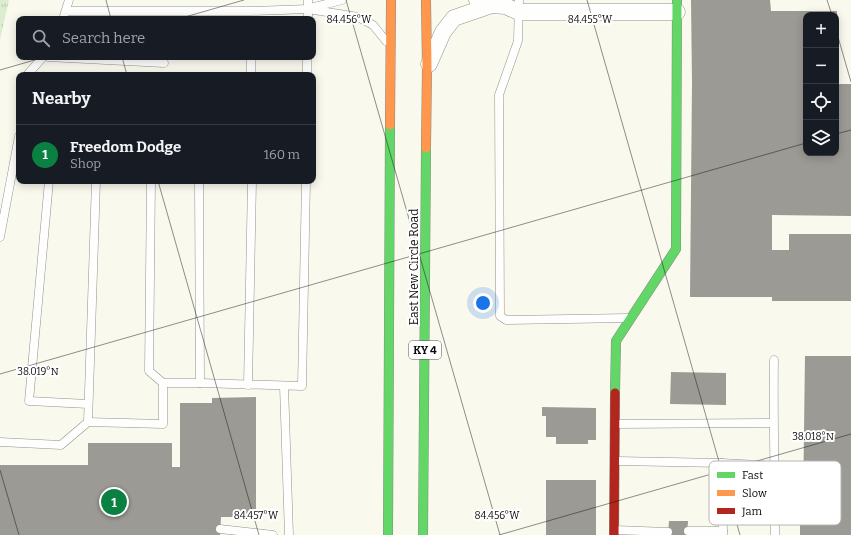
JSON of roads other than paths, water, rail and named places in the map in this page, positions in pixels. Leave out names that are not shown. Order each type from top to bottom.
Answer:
[{"type":"main road","name":"East New Circle Road","points":[[388,535],[391,0]]},
{"type":"main road","name":"East New Circle Road","points":[[423,535],[427,67],[426,0]]},
{"type":"main road","points":[[614,533],[616,341],[676,249],[677,6]]},
{"type":"street","points":[[476,0],[492,5],[505,6],[677,6]]},
{"type":"street","points":[[427,67],[443,32],[454,18],[492,5]]},
{"type":"lane","points":[[69,0],[64,15],[251,15],[308,9],[342,0]]},
{"type":"lane","points":[[308,0],[308,16]]},
{"type":"lane","points":[[519,6],[518,41],[499,95],[500,316],[506,320],[631,318]]},
{"type":"lane","points":[[308,9],[358,17],[373,25],[391,46]]},
{"type":"lane","points":[[30,72],[40,60]]},
{"type":"lane","points":[[98,60],[164,64]]},
{"type":"lane","points":[[251,60],[252,72]]},
{"type":"lane","points":[[307,60],[307,72]]},
{"type":"lane","points":[[0,237],[16,155]]},
{"type":"lane","points":[[48,184],[29,401],[88,404]]},
{"type":"lane","points":[[88,422],[96,184]]},
{"type":"lane","points":[[151,184],[149,371],[163,383],[284,386],[302,386],[306,184]]},
{"type":"lane","points":[[199,184],[200,383]]},
{"type":"lane","points":[[248,385],[252,184]]},
{"type":"lane","points":[[774,360],[773,423],[775,461]]},
{"type":"lane","points":[[0,442],[62,445],[88,422],[163,424],[163,383]]},
{"type":"lane","points":[[284,386],[289,535]]},
{"type":"lane","points":[[615,424],[773,423]]},
{"type":"lane","points":[[615,461],[709,464]]},
{"type":"lane","points":[[774,525],[774,535]]},
{"type":"lane","points":[[220,529],[273,535]]},
{"type":"lane","points":[[688,531],[723,533]]},
{"type":"lane","points":[[614,533],[668,532]]},
{"type":"place","name":"Freedom Dodge","points":[[114,502]]}]
